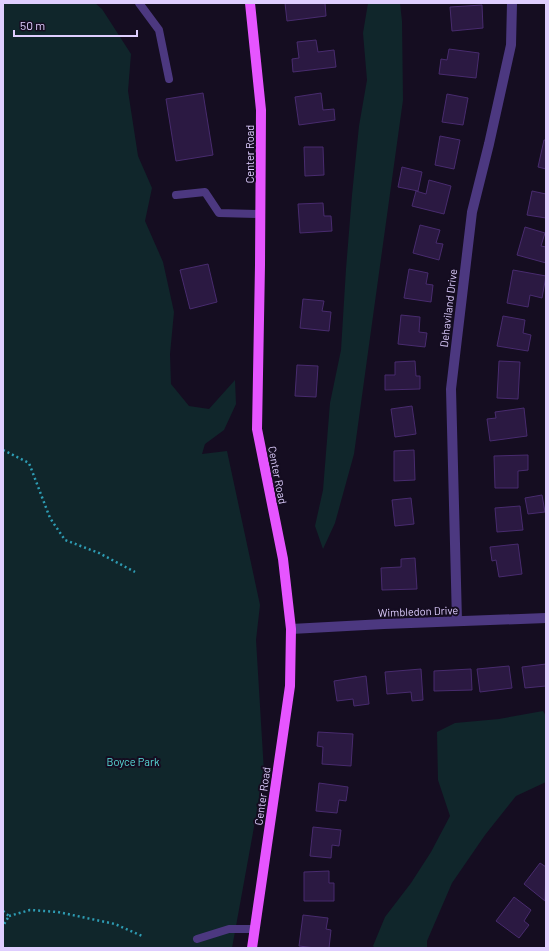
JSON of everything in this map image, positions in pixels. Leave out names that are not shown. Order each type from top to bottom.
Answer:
[{"type":"main road","name":"Center Road","points":[[250,3],[261,110],[257,429],[283,559],[291,630],[290,686],[252,948]]},
{"type":"street","name":"Dehaviland Drive","points":[[457,621],[451,389],[472,212],[511,44],[512,3]]},
{"type":"street","name":"Wimbledon Drive","points":[[291,630],[384,624],[546,618]]},
{"type":"lane","points":[[139,3],[159,30],[169,79]]},
{"type":"lane","points":[[176,195],[205,192],[219,213],[260,214]]},
{"type":"lane","points":[[197,939],[229,929],[255,929]]},
{"type":"path","points":[[3,450],[29,463],[50,518],[64,540],[99,553],[135,572]]},
{"type":"path","points":[[3,926],[9,916],[30,910],[58,912],[116,924],[142,936]]},
{"type":"path","points":[[3,911],[9,916]]},
{"type":"green space","name":"Boyce Park","points":[[3,3],[95,3],[102,9],[131,54],[128,91],[138,156],[152,188],[145,221],[163,262],[174,312],[170,354],[171,384],[189,406],[209,409],[235,380],[236,404],[224,430],[205,444],[202,454],[227,451],[260,605],[256,640],[264,772],[232,948],[3,948]]},
{"type":"green space","points":[[368,3],[400,3],[402,21],[403,100],[354,454],[335,523],[323,549],[315,526],[323,490],[330,403],[341,350],[352,195],[359,126],[367,80],[363,33]]},
{"type":"green space","points":[[543,711],[546,716],[546,782],[516,796],[485,835],[452,883],[427,941],[427,948],[375,948],[373,946],[385,917],[411,883],[431,852],[450,816],[438,780],[437,732],[455,723],[499,719]]},
{"type":"building","points":[[285,3],[325,3],[326,16],[287,21]]},
{"type":"building","points":[[482,5],[483,28],[452,31],[450,7]]},
{"type":"building","points":[[316,40],[318,52],[334,50],[336,67],[293,72],[292,59],[299,58],[297,42]]},
{"type":"building","points":[[449,49],[479,53],[476,78],[439,74],[441,59],[447,60]]},
{"type":"building","points":[[203,93],[213,155],[176,161],[166,99]]},
{"type":"building","points":[[321,93],[323,110],[334,109],[335,120],[299,125],[295,97]]},
{"type":"building","points":[[447,94],[468,98],[463,125],[442,122]]},
{"type":"building","points":[[440,136],[460,140],[454,169],[435,165]]},
{"type":"building","points":[[544,140],[546,140],[546,169],[538,167]]},
{"type":"building","points":[[304,147],[323,147],[324,175],[305,176]]},
{"type":"building","points":[[402,167],[422,172],[418,191],[398,187]]},
{"type":"building","points":[[429,180],[451,186],[444,214],[412,206],[416,191],[426,194]]},
{"type":"building","points":[[532,191],[546,194],[546,218],[527,215]]},
{"type":"building","points":[[323,203],[324,216],[331,216],[332,231],[300,233],[298,204]]},
{"type":"building","points":[[420,225],[440,230],[436,243],[443,244],[439,260],[413,253]]},
{"type":"building","points":[[525,227],[545,233],[541,246],[546,247],[546,263],[517,255]]},
{"type":"building","points":[[208,264],[217,302],[190,309],[180,270]]},
{"type":"building","points":[[409,269],[428,273],[426,284],[433,285],[431,302],[404,298]]},
{"type":"building","points":[[513,270],[546,276],[542,298],[530,295],[528,307],[507,303]]},
{"type":"building","points":[[303,299],[324,301],[322,311],[331,312],[329,331],[300,328]]},
{"type":"building","points":[[401,315],[420,317],[419,332],[427,333],[425,347],[398,344]]},
{"type":"building","points":[[503,316],[525,320],[523,333],[531,335],[528,351],[497,346]]},
{"type":"building","points":[[415,361],[416,376],[420,376],[420,389],[385,390],[385,375],[395,375],[395,362]]},
{"type":"building","points":[[499,361],[520,362],[518,399],[497,398]]},
{"type":"building","points":[[297,365],[318,366],[316,397],[295,396]]},
{"type":"building","points":[[412,406],[416,434],[395,437],[391,409]]},
{"type":"building","points":[[524,408],[527,436],[490,441],[487,419],[496,418],[495,412]]},
{"type":"building","points":[[414,450],[415,480],[394,481],[394,451]]},
{"type":"building","points":[[528,455],[528,470],[518,471],[518,488],[495,488],[494,456]]},
{"type":"building","points":[[542,495],[545,512],[528,514],[525,498]]},
{"type":"building","points":[[411,498],[414,524],[395,526],[392,500]]},
{"type":"building","points":[[520,506],[523,530],[497,532],[495,508]]},
{"type":"building","points":[[518,544],[522,574],[499,577],[496,560],[492,561],[490,547]]},
{"type":"building","points":[[415,558],[417,589],[382,590],[381,568],[401,567],[401,559]]},
{"type":"building","points":[[546,664],[546,686],[525,688],[522,667]]},
{"type":"building","points":[[509,666],[512,688],[480,692],[477,669]]},
{"type":"building","points":[[421,669],[423,700],[412,701],[411,692],[387,694],[385,672]]},
{"type":"building","points":[[471,669],[472,690],[434,691],[434,671]]},
{"type":"building","points":[[366,676],[369,704],[354,706],[353,699],[337,701],[334,681]]},
{"type":"building","points":[[318,732],[353,734],[351,766],[322,764],[323,747],[317,746]]},
{"type":"building","points":[[319,783],[348,787],[346,801],[339,800],[337,813],[316,811]]},
{"type":"building","points":[[313,827],[341,830],[339,846],[332,845],[331,858],[310,856]]},
{"type":"building","points":[[540,863],[546,867],[545,901],[524,884]]},
{"type":"building","points":[[329,871],[329,883],[334,883],[334,901],[304,901],[304,872]]},
{"type":"building","points":[[514,897],[531,910],[524,921],[529,925],[519,938],[496,921]]},
{"type":"building","points":[[303,915],[328,918],[326,929],[331,930],[329,948],[299,946]]}]
